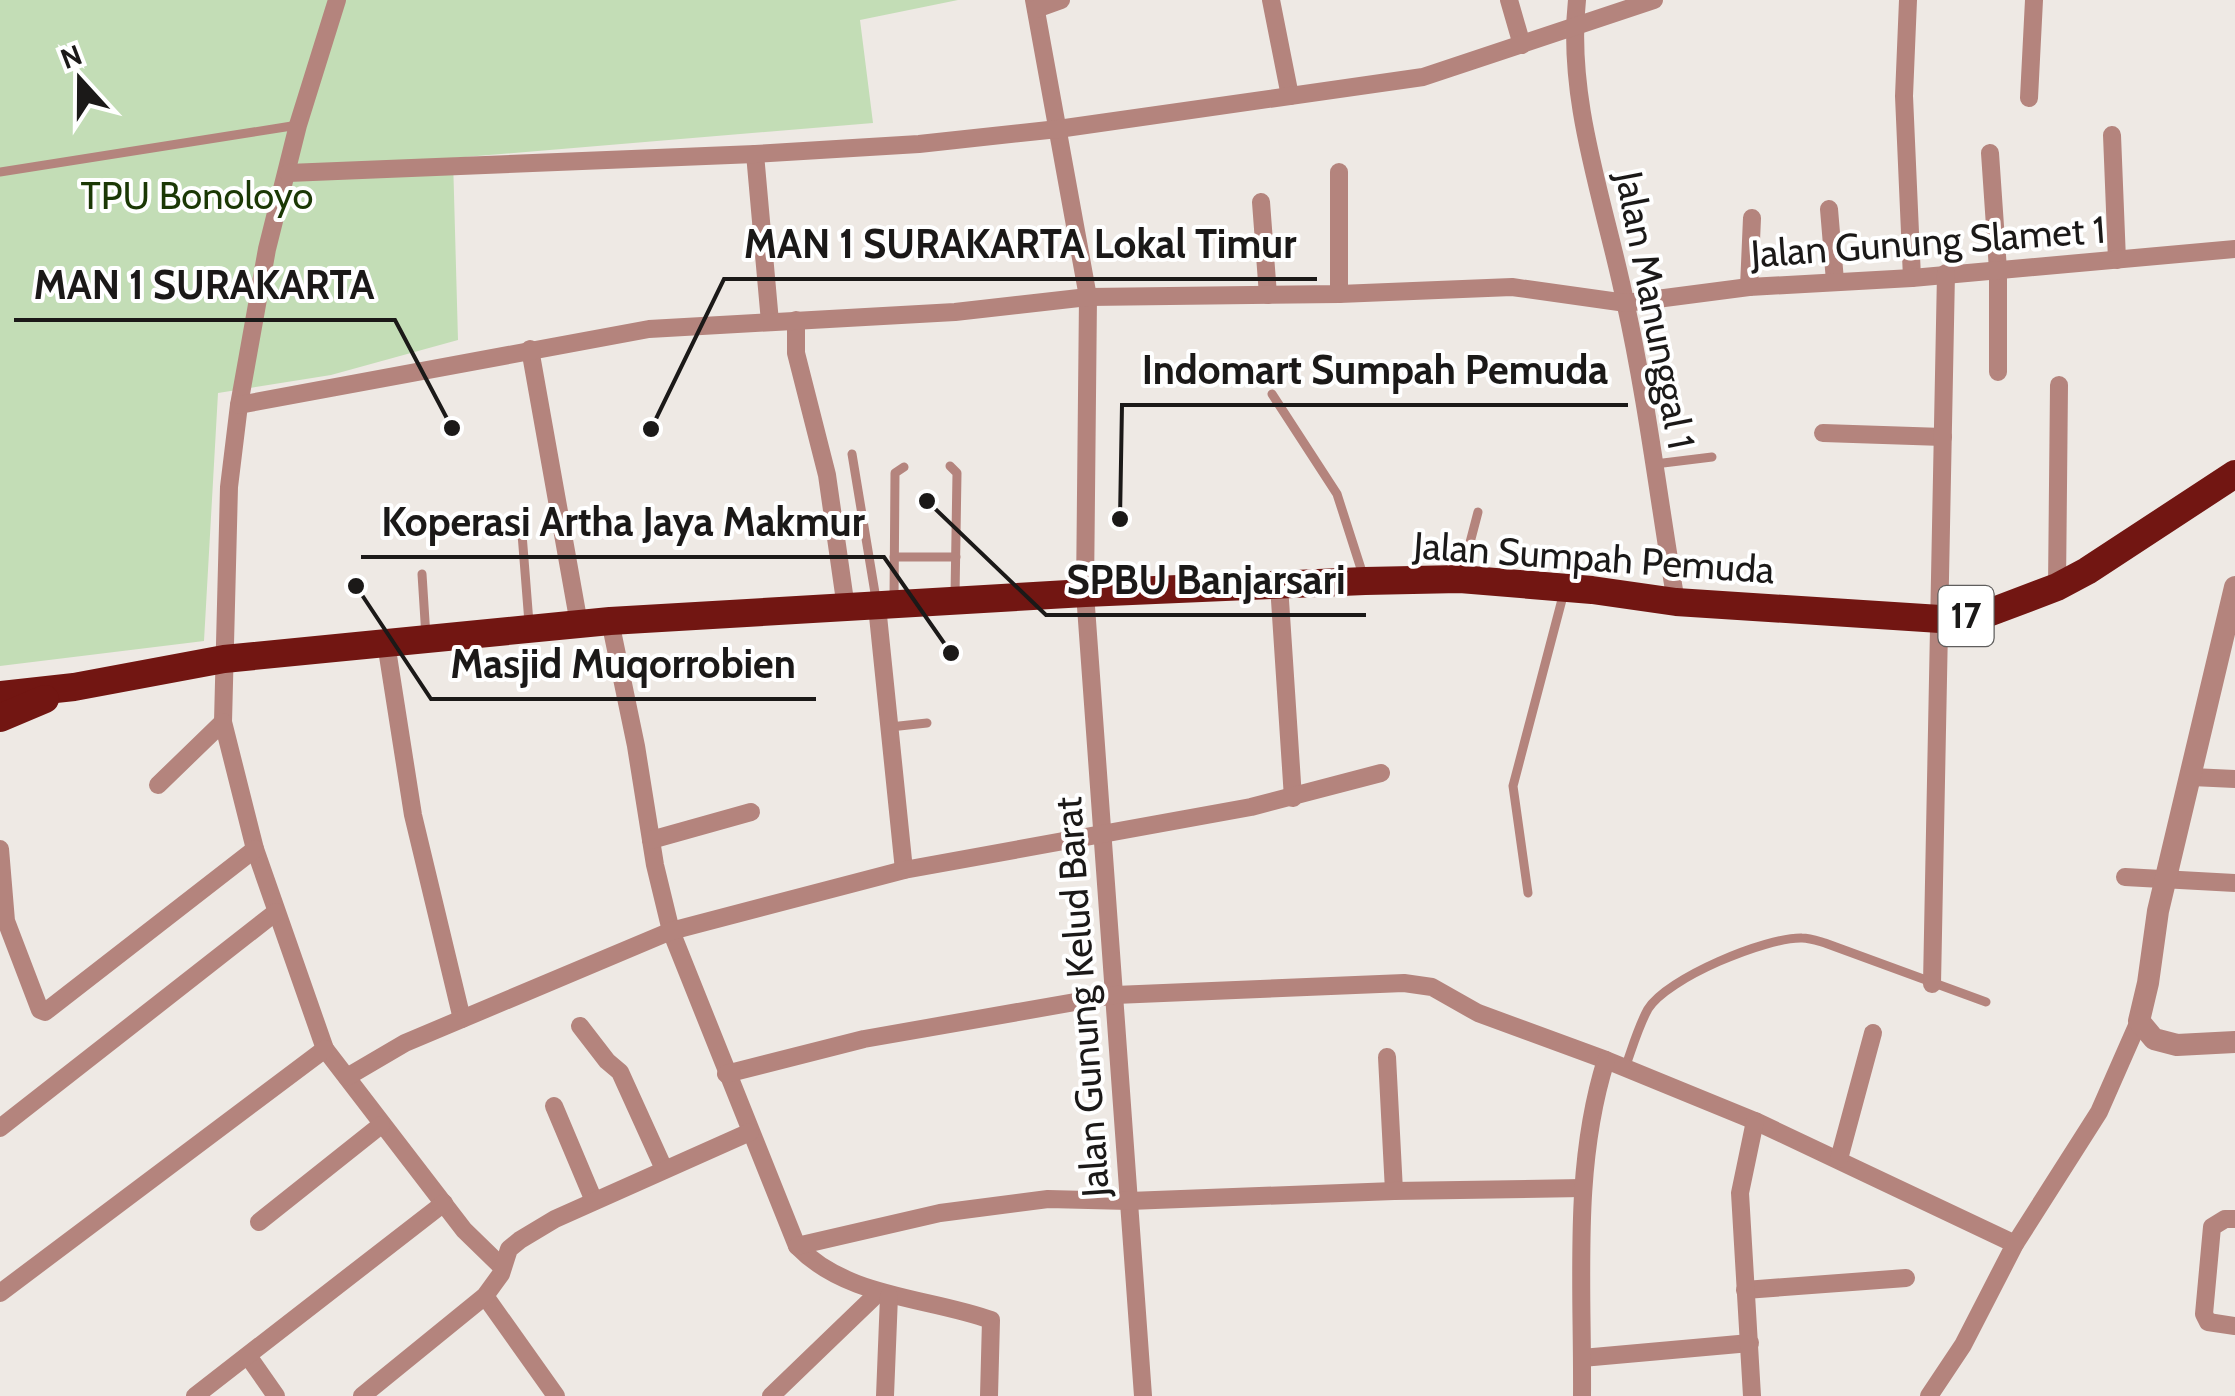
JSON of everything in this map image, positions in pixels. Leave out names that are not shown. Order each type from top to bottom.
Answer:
[{"type":"highway","name":"Jalan Sumpah Pemuda","points":[[0,696],[74,687],[224,659],[610,621],[1365,581],[1460,579],[1668,602],[1940,619],[1991,612],[2056,587],[2087,571],[2235,474]]},
{"type":"highway","name":"Jalan Sumpah Pemuda","points":[[0,718],[74,687]]},
{"type":"street","points":[[336,0],[267,249],[239,405],[229,487],[223,722],[254,849],[325,1048],[464,1230],[502,1267]]},
{"type":"street","points":[[1035,4],[1060,0]]},
{"type":"street","points":[[1271,0],[1290,96]]},
{"type":"street","points":[[1508,0],[1522,45]]},
{"type":"street","name":"Jalan Manunggal 1","points":[[1576,0],[1574,30],[1591,156],[1626,303],[1653,465],[1668,602]]},
{"type":"street","points":[[288,173],[756,154],[919,144],[1058,129],[1423,77],[1574,30],[1654,0]]},
{"type":"street","points":[[1908,0],[1904,114],[1912,278]]},
{"type":"street","points":[[2030,98],[2034,0]]},
{"type":"street","name":"Jalan Gunung Kelud Barat","points":[[1035,4],[1088,297],[1085,593],[1143,1396]]},
{"type":"street","points":[[2112,136],[2117,260]]},
{"type":"street","points":[[1990,152],[1998,270],[1998,372]]},
{"type":"street","points":[[756,154],[770,322]]},
{"type":"street","points":[[1338,172],[1339,294]]},
{"type":"street","points":[[1261,202],[1268,295]]},
{"type":"street","points":[[1829,209],[1835,281]]},
{"type":"street","points":[[1749,287],[1752,218]]},
{"type":"street","name":"Jalan Gunung Slamet 1","points":[[239,405],[648,329],[955,312],[1088,297],[1512,287],[1626,303],[1749,287],[1912,278],[2235,249]]},
{"type":"street","points":[[1932,984],[1946,273]]},
{"type":"street","points":[[796,320],[796,353],[827,475],[846,608]]},
{"type":"street","points":[[530,349],[579,624]]},
{"type":"street","points":[[2056,587],[2059,384]]},
{"type":"street","points":[[1823,434],[1942,437]]},
{"type":"street","points":[[1279,585],[1293,798]]},
{"type":"street","points":[[1929,1396],[1963,1344],[2015,1244],[2082,1143],[2138,1021],[2166,882],[2231,623],[2235,586]]},
{"type":"street","points":[[886,606],[888,727],[904,870]]},
{"type":"street","points":[[610,621],[671,931],[796,1246],[808,1258],[884,1294],[991,1320],[989,1396]]},
{"type":"street","points":[[386,643],[413,815],[462,1019]]},
{"type":"street","points":[[158,784],[223,722]]},
{"type":"street","points":[[346,1077],[404,1043],[671,931],[904,870],[1293,798],[1381,773]]},
{"type":"street","points":[[2192,776],[2235,779]]},
{"type":"street","points":[[651,840],[751,812]]},
{"type":"street","points":[[0,849],[3,922],[44,1012],[254,849]]},
{"type":"street","points":[[2126,878],[2235,883]]},
{"type":"street","points":[[0,1128],[276,912]]},
{"type":"street","points":[[726,1074],[864,1039],[1114,995],[1404,983],[1432,987],[1478,1013],[1756,1121],[2015,1244]]},
{"type":"street","points":[[2138,1021],[2154,1039],[2165,1042],[2235,1042]]},
{"type":"street","points":[[580,1026],[620,1072],[664,1170]]},
{"type":"street","points":[[1839,1159],[1873,1034]]},
{"type":"street","points":[[0,1294],[325,1048]]},
{"type":"street","points":[[1387,1058],[1394,1190]]},
{"type":"street","points":[[1582,1396],[1583,1188],[1592,1107],[1606,1060]]},
{"type":"street","points":[[554,1106],[594,1201]]},
{"type":"street","points":[[1752,1396],[1740,1193],[1756,1121]]},
{"type":"street","points":[[259,1222],[381,1124]]},
{"type":"street","points":[[362,1396],[485,1296],[501,1274],[508,1248],[594,1201],[750,1132]]},
{"type":"street","points":[[796,1246],[940,1213],[1048,1199],[1129,1201],[1394,1190],[1583,1188]]},
{"type":"street","points":[[195,1396],[444,1203]]},
{"type":"street","points":[[2235,1219],[2225,1219],[2212,1227],[2204,1314],[2208,1322],[2235,1326]]},
{"type":"street","points":[[1746,1290],[1906,1278]]},
{"type":"street","points":[[771,1396],[884,1294]]},
{"type":"street","points":[[884,1294],[885,1396]]},
{"type":"street","points":[[485,1296],[556,1396]]},
{"type":"street","points":[[1582,1358],[1750,1343]]},
{"type":"street","points":[[248,1356],[276,1396]]},
{"type":"lane","points":[[0,172],[298,126]]},
{"type":"lane","points":[[1272,394],[1337,494],[1365,581]]},
{"type":"lane","points":[[852,454],[886,606]]},
{"type":"lane","points":[[1653,465],[1712,457]]},
{"type":"lane","points":[[950,466],[957,473],[955,601]]},
{"type":"lane","points":[[886,606],[894,556],[895,473],[904,467]]},
{"type":"lane","points":[[1460,579],[1478,512]]},
{"type":"lane","points":[[521,522],[530,631]]},
{"type":"lane","points":[[894,556],[956,556]]},
{"type":"lane","points":[[422,574],[426,640]]},
{"type":"lane","points":[[1528,893],[1513,786],[1565,589]]},
{"type":"lane","points":[[888,727],[927,723]]},
{"type":"lane","points":[[1625,1068],[1649,1008],[1669,986],[1693,972],[1801,938],[1826,943],[1986,1002]]},
{"type":"green space","name":"TPU Bonoloyo","points":[[0,0],[958,0],[860,20],[873,123],[453,158],[458,340],[331,375],[218,393],[204,641],[0,666]]},
{"type":"place","name":"MAN 1 SURAKARTA","points":[[452,428]]},
{"type":"place","name":"MAN 1 SURAKARTA Lokal Timur","points":[[651,429]]},
{"type":"place","name":"SPBU Banjarsari","points":[[927,501]]},
{"type":"place","name":"Indomart Sumpah Pemuda","points":[[1120,519]]},
{"type":"place","name":"Masjid Muqorrobien","points":[[356,586]]},
{"type":"place","name":"Koperasi Artha Jaya Makmur","points":[[951,653]]}]
